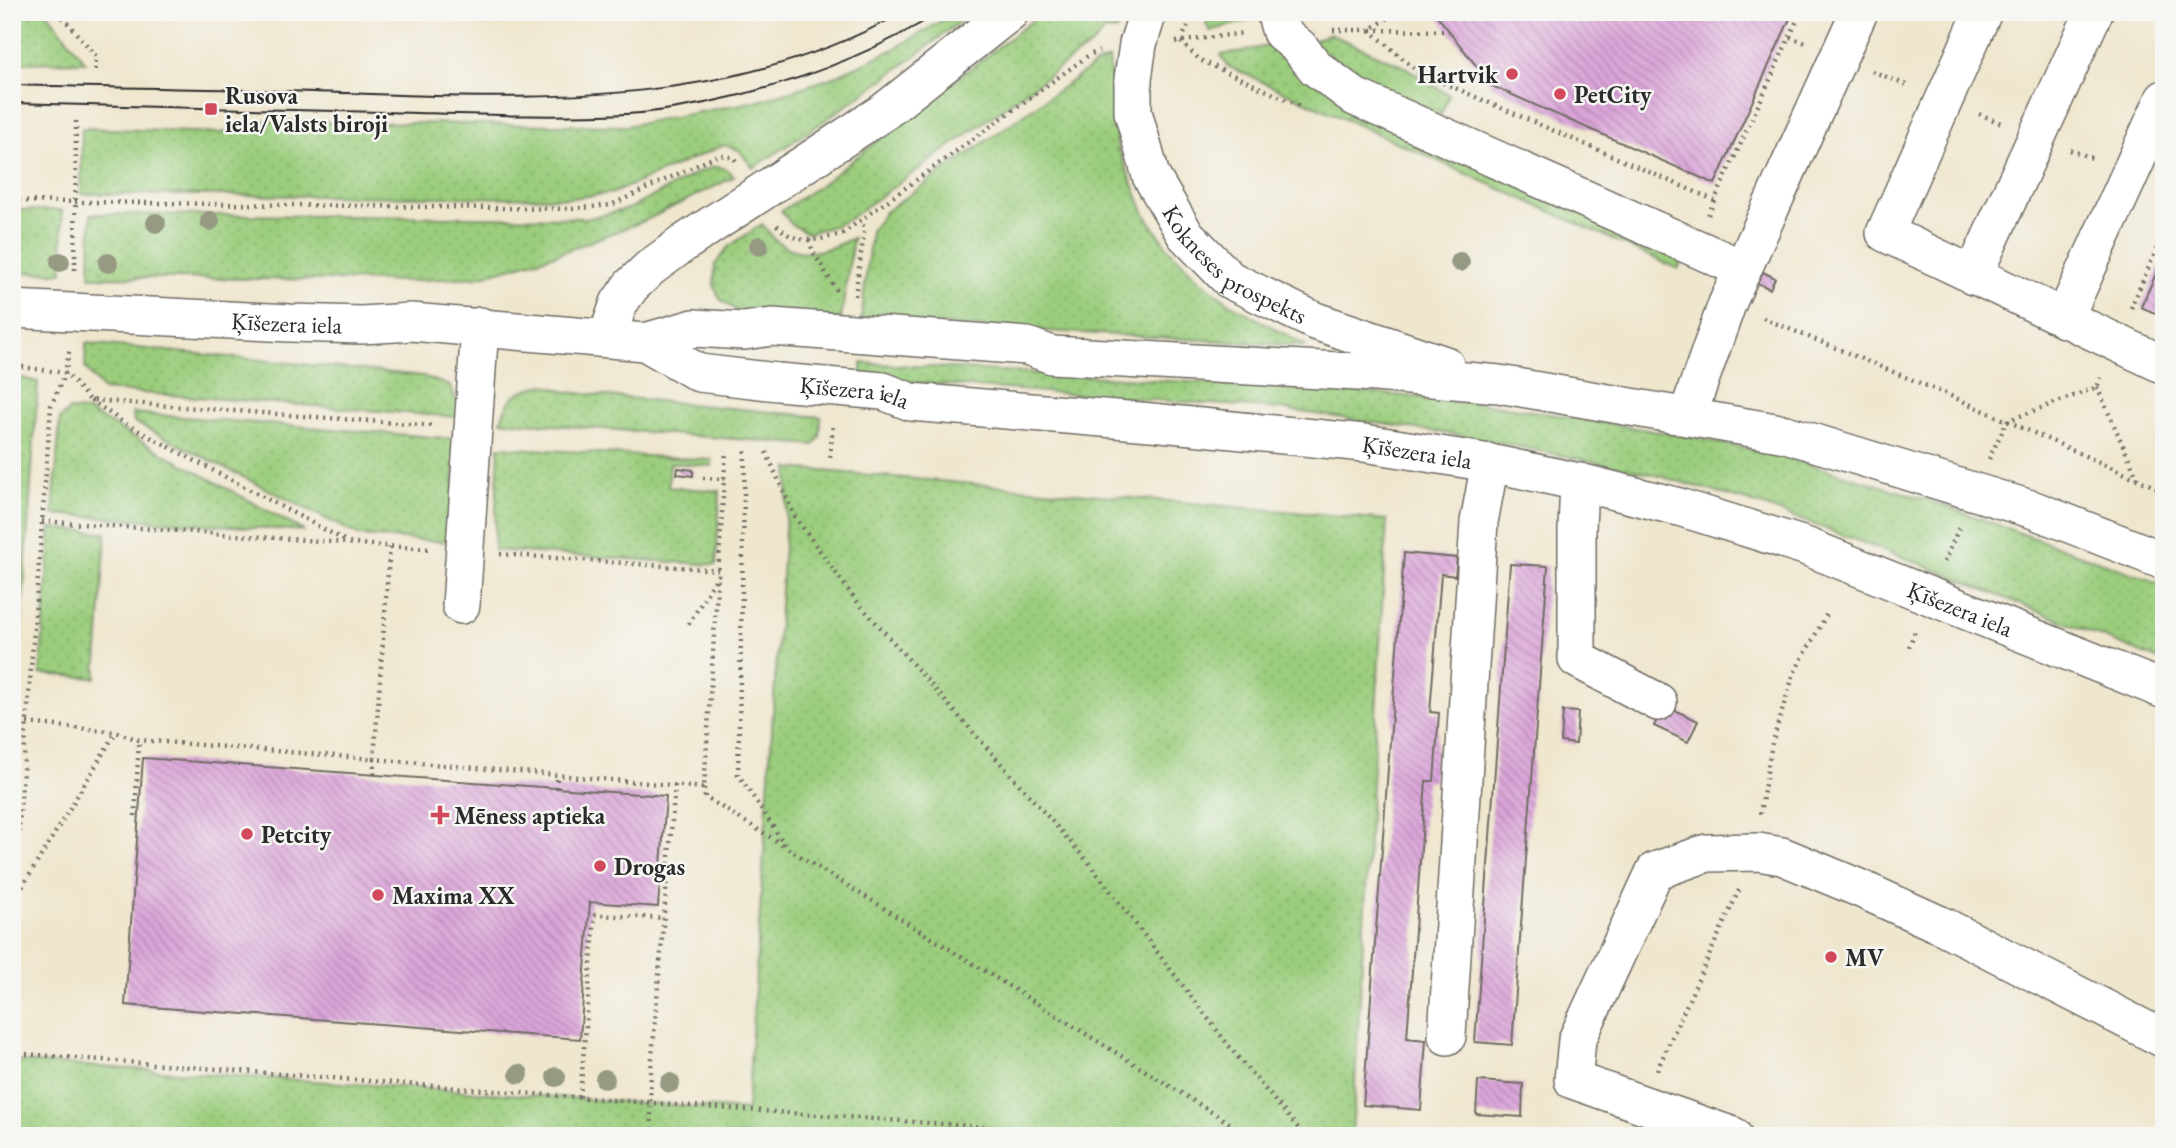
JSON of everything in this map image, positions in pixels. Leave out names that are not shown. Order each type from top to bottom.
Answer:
[{"type":"street","points":[[607,338],[619,303],[631,286],[650,268],[885,111],[1010,12]]},
{"type":"street","points":[[1275,12],[1281,32],[1316,68],[1355,97],[1743,269]]},
{"type":"street","points":[[1687,417],[1727,304],[1859,12]]},
{"type":"street","points":[[1983,12],[1885,233],[2164,365]]},
{"type":"street","points":[[1973,276],[2081,17]]},
{"type":"street","name":"Kokneses prospekts","points":[[1143,28],[1133,79],[1133,112],[1151,176],[1185,234],[1230,280],[1315,321],[1499,384]]},
{"type":"street","points":[[2064,318],[2164,99]]},
{"type":"street","name":"Ķīšezera iela","points":[[12,309],[290,323],[362,325],[411,322],[645,342],[694,328],[744,331],[772,327],[1027,346],[1052,355],[1362,372],[1499,384],[1786,434],[2034,510],[2164,561]]},
{"type":"street","points":[[461,605],[480,326]]},
{"type":"street","name":"Ķīšezera iela","points":[[645,342],[699,373],[884,391],[911,402],[1364,443],[1490,463],[1579,482],[1679,507],[1805,546],[2164,690]]},
{"type":"street","points":[[1447,1036],[1480,509],[1490,463]]},
{"type":"street","points":[[1579,482],[1577,659],[1658,702]]},
{"type":"street","points":[[1733,1136],[1573,1080],[1577,1040],[1655,871],[1707,852],[1758,852],[1782,856],[1945,927],[2164,1039]]},
{"type":"path","points":[[58,12],[96,56],[95,74]]},
{"type":"path","points":[[1194,12],[1181,42],[1200,60],[1224,72]]},
{"type":"path","points":[[1696,247],[1734,151],[1801,12]]},
{"type":"path","points":[[2152,12],[2164,18]]},
{"type":"path","points":[[772,217],[780,229],[793,239],[822,240],[843,233],[1089,55],[1113,46],[1143,28]]},
{"type":"path","points":[[1449,31],[1370,30],[1418,72],[1714,200]]},
{"type":"path","points":[[75,270],[76,119]]},
{"type":"path","points":[[12,201],[571,209],[611,205],[719,155],[733,157],[743,172]]},
{"type":"path","points":[[854,299],[864,233],[860,222]]},
{"type":"path","points":[[809,240],[813,252],[844,302]]},
{"type":"path","points":[[12,916],[51,406],[65,373],[72,341]]},
{"type":"path","points":[[22,367],[65,373],[90,400],[124,423],[350,543]]},
{"type":"path","points":[[2097,387],[2138,479]]},
{"type":"path","points":[[90,400],[444,427]]},
{"type":"path","points":[[830,457],[833,418]]},
{"type":"path","points":[[1909,647],[2007,421]]},
{"type":"path","points":[[726,450],[705,797],[1250,1136]]},
{"type":"path","points":[[745,451],[738,774],[787,848]]},
{"type":"path","points":[[766,452],[795,517],[855,599],[1089,863],[1236,1055],[1305,1136]]},
{"type":"path","points":[[703,478],[725,479]]},
{"type":"path","points":[[42,521],[718,573]]},
{"type":"path","points":[[374,775],[390,546]]},
{"type":"path","points":[[688,624],[718,573]]},
{"type":"path","points":[[1759,826],[1760,801],[1772,743],[1794,673],[1827,614]]},
{"type":"path","points":[[27,723],[116,732],[139,740],[704,788]]},
{"type":"path","points":[[13,900],[116,732]]},
{"type":"path","points":[[135,816],[139,740]]},
{"type":"path","points":[[557,775],[557,788]]},
{"type":"path","points":[[653,1136],[651,1069],[675,785]]},
{"type":"path","points":[[1654,1079],[1740,888]]},
{"type":"path","points":[[580,1097],[592,914],[663,918]]},
{"type":"path","points":[[12,1053],[1111,1136]]},
{"type":"path","points":[[1543,1136],[1553,1136]]},
{"type":"green space","points":[[12,12],[47,12],[85,62],[12,63]]},
{"type":"green space","points":[[957,12],[972,12],[865,93],[753,168],[739,150],[724,145],[613,193],[571,198],[81,194],[82,128],[221,133],[266,121],[626,126],[762,100],[831,78],[892,50]]},
{"type":"green space","points":[[1043,12],[1124,12],[1116,31],[1105,30],[1095,42],[849,219],[808,233],[792,225],[781,211],[822,184]]},
{"type":"green space","points":[[1212,12],[1269,12],[1269,15],[1210,31],[1206,24]]},
{"type":"green space","points":[[1330,34],[1403,66],[1449,95],[1441,115],[1357,77],[1312,41]]},
{"type":"green space","points":[[1273,45],[1686,253],[1678,269],[1227,66],[1221,55]]},
{"type":"green space","points":[[1109,59],[1117,146],[1145,214],[1168,248],[1198,279],[1231,304],[1306,346],[861,320],[871,231],[885,212],[1096,64]]},
{"type":"green space","points":[[717,166],[726,169],[734,177],[644,221],[555,255],[478,277],[409,281],[90,277],[91,214],[590,218],[631,208],[699,172]]},
{"type":"green space","points":[[12,210],[62,210],[63,273],[12,272]]},
{"type":"green space","points":[[762,224],[777,241],[796,251],[815,252],[853,238],[841,319],[737,311],[720,299],[714,285],[715,265],[728,247]]},
{"type":"green space","points":[[86,343],[423,376],[450,386],[459,405],[458,417],[103,390],[85,368]]},
{"type":"green space","points":[[862,363],[1362,392],[1488,404],[1691,437],[1778,455],[1940,504],[2164,585],[2164,662],[1913,561],[1761,505],[1649,473],[1465,436],[1281,409],[922,383],[860,376]]},
{"type":"green space","points":[[19,377],[38,382],[18,675],[12,674],[12,470]]},
{"type":"green space","points":[[545,385],[567,392],[821,417],[820,437],[814,445],[501,421],[511,399],[521,391]]},
{"type":"green space","points":[[69,410],[87,411],[304,531],[53,514],[60,419]]},
{"type":"green space","points":[[132,413],[457,439],[449,542],[360,536],[134,422]]},
{"type":"green space","points":[[499,447],[712,460],[712,466],[670,463],[668,487],[720,491],[716,565],[494,550]]},
{"type":"green space","points":[[789,468],[1387,520],[1352,1136],[12,1136],[12,1061],[747,1110]]},
{"type":"green space","points":[[51,528],[106,533],[96,678],[40,674]]},
{"type":"building","points":[[1793,12],[1715,184],[1492,86],[1435,13]]},
{"type":"building","points":[[2164,256],[2164,317],[2141,307]]},
{"type":"building","points":[[1763,272],[1775,278],[1770,289],[1757,283]]},
{"type":"building","points":[[678,468],[693,470],[693,476],[677,474]]},
{"type":"building","points":[[1404,553],[1457,558],[1455,576],[1441,574],[1430,712],[1439,713],[1434,781],[1426,781],[1407,1038],[1426,1040],[1421,1110],[1363,1105]]},
{"type":"building","points":[[1510,564],[1548,566],[1512,1045],[1475,1042]]},
{"type":"building","points":[[1664,705],[1698,721],[1688,742],[1654,726]]},
{"type":"building","points":[[1563,711],[1578,712],[1576,744],[1561,742]]},
{"type":"building","points":[[143,758],[666,796],[658,907],[590,902],[580,1039],[125,1005]]},
{"type":"building","points":[[1478,1081],[1523,1084],[1522,1117],[1476,1114]]},
{"type":"tram line","points":[[12,85],[465,97],[615,93],[689,84],[762,69],[834,45],[903,12]]},
{"type":"tram line","points":[[12,103],[505,115],[646,113],[736,96],[797,79],[884,43],[940,12]]},
{"type":"place","name":"Hartvik","points":[[1512,74]]},
{"type":"place","name":"PetCity","points":[[1560,94]]},
{"type":"place","name":"Rusova iela/Valsts biroji","points":[[211,109]]},
{"type":"place","name":"Mēness aptieka","points":[[440,815]]},
{"type":"place","name":"Petcity","points":[[247,834]]},
{"type":"place","name":"Drogas","points":[[600,866]]},
{"type":"place","name":"Maxima XX","points":[[378,895]]},
{"type":"place","name":"MV","points":[[1831,957]]}]
